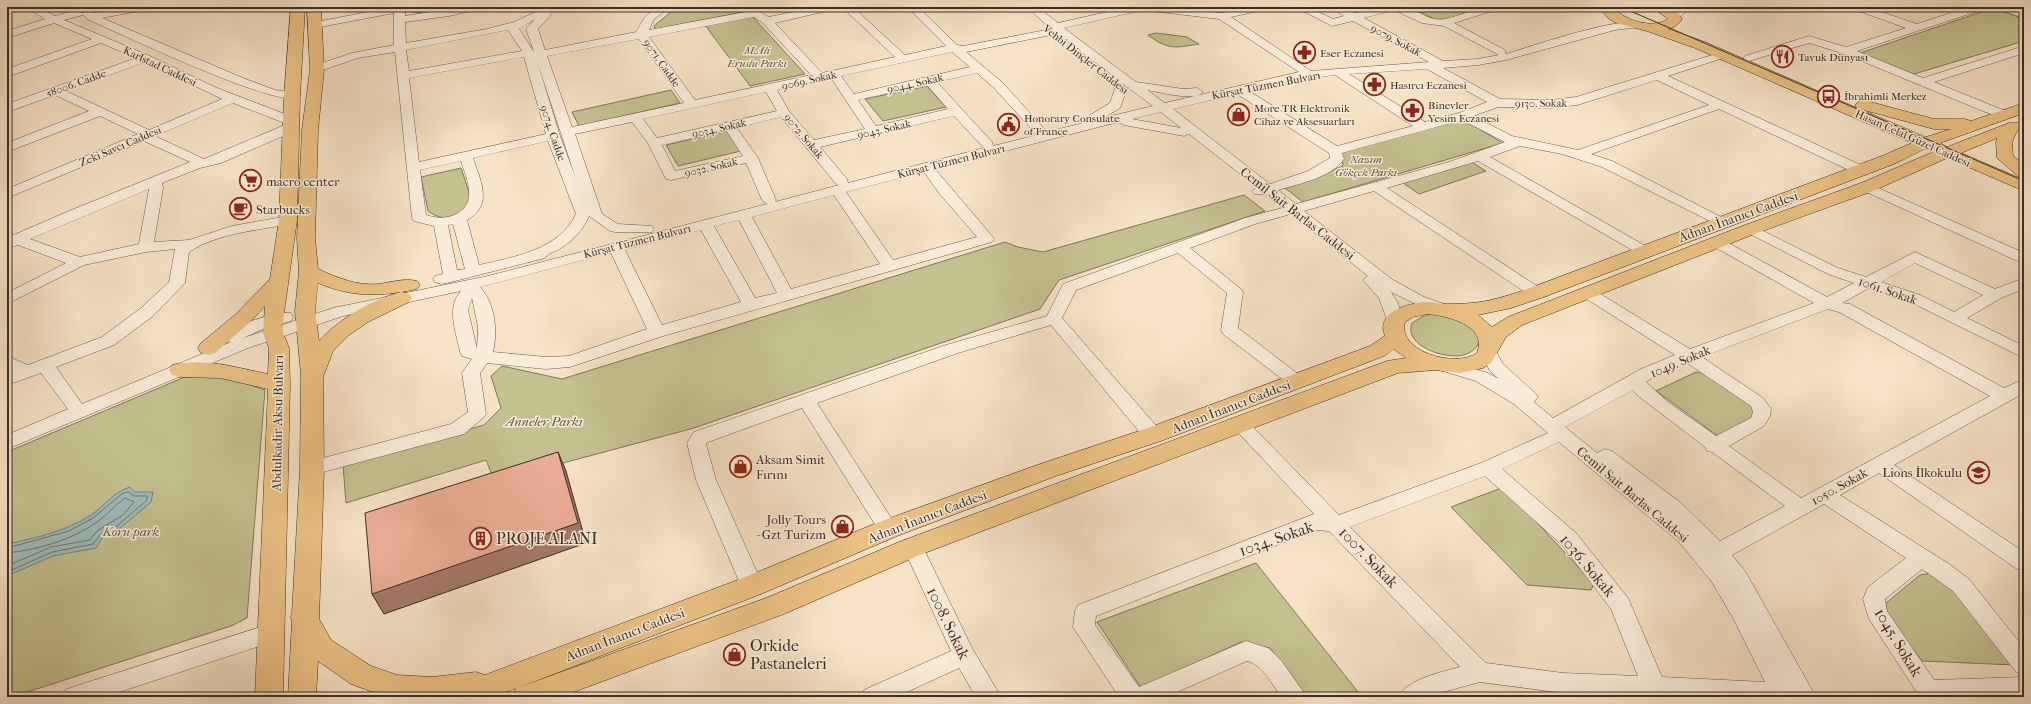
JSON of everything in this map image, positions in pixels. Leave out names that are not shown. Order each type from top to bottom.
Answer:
[{"type":"main road","name":"Hasan Celal Güzel Caddesi","points":[[1659,7],[1696,35],[1860,104],[2021,178]]},
{"type":"main road","name":"Hasan Celal Güzel Caddesi","points":[[1609,8],[1616,18],[1681,37],[1870,119],[1923,144]]},
{"type":"main road","points":[[302,697],[304,618],[312,468],[312,375],[305,316],[309,272],[306,238],[310,130],[317,68],[312,11]]},
{"type":"main road","name":"Abdulkadir Aksu Bulvarı","points":[[269,697],[279,384],[279,348],[273,326],[288,220],[293,124],[292,96],[312,11]]},
{"type":"main road","points":[[1641,25],[1668,25],[1675,18]]},
{"type":"main road","points":[[1860,104],[1934,124],[1960,125],[1986,122]]},
{"type":"main road","name":"Adnan İnanıcı Caddesi","points":[[1443,309],[1467,311],[1497,307],[1888,160],[1923,144],[1949,146],[2012,122],[2024,108]]},
{"type":"main road","points":[[1870,119],[1892,136],[1896,144],[1897,149],[1888,160]]},
{"type":"main road","name":"Adnan İnanıcı Caddesi","points":[[1489,349],[1498,333],[1515,321],[1751,229],[1867,187],[1908,169],[1949,146],[1986,122],[2012,122]]},
{"type":"main road","points":[[2012,122],[2004,142],[2005,158],[2021,178]]},
{"type":"main road","points":[[1908,169],[1932,167],[1962,169],[2021,178]]},
{"type":"main road","points":[[309,272],[337,284],[369,290],[406,292]]},
{"type":"main road","points":[[208,348],[242,318],[280,279]]},
{"type":"main road","points":[[312,375],[325,347],[340,332],[406,292]]},
{"type":"main road","points":[[1443,309],[1474,322],[1486,334],[1489,349],[1480,361],[1454,367],[1437,364],[1414,356],[1400,345],[1395,330],[1404,312],[1411,310],[1443,309]]},
{"type":"main road","name":"Adnan İnanıcı Caddesi","points":[[459,697],[752,586],[888,530],[1048,470],[1153,436],[1377,351],[1395,330]]},
{"type":"main road","name":"Adnan İnanıcı Caddesi","points":[[547,693],[775,606],[913,547],[1395,366],[1437,364]]},
{"type":"main road","points":[[180,370],[220,371],[279,384]]},
{"type":"main road","points":[[304,618],[321,648],[361,675],[397,688],[432,690],[500,681]]},
{"type":"street","name":"Karlstad Caddesi","points":[[30,7],[53,19],[103,39],[233,99],[293,124]]},
{"type":"street","points":[[7,35],[53,19],[104,7]]},
{"type":"street","points":[[83,11],[144,7]]},
{"type":"street","points":[[312,11],[449,13],[474,7]]},
{"type":"street","points":[[317,68],[356,55],[488,32],[533,27],[555,7]]},
{"type":"street","points":[[516,28],[555,7]]},
{"type":"street","name":"9071. Cadde","points":[[665,7],[650,17],[641,34],[691,104]]},
{"type":"street","points":[[767,21],[831,7]]},
{"type":"street","points":[[847,7],[904,59]]},
{"type":"street","points":[[912,7],[954,48],[998,84],[1041,132]]},
{"type":"street","name":"Vehbi Dinçler Caddesi","points":[[1021,7],[1053,29],[1112,79],[1155,106]]},
{"type":"street","points":[[1032,7],[1053,29],[1128,81],[1155,106]]},
{"type":"street","name":"9069. Sokak","points":[[568,132],[691,104],[954,48],[963,49],[1143,7],[1222,16]]},
{"type":"street","points":[[1222,16],[1264,7]]},
{"type":"street","points":[[1300,7],[1332,23],[1392,7]]},
{"type":"street","name":"9079. Sokak","points":[[1335,7],[1433,63],[1497,104]]},
{"type":"street","points":[[1398,7],[1426,20],[1447,23],[1502,52]]},
{"type":"street","points":[[1447,23],[1448,21],[1488,9],[1484,7]]},
{"type":"street","points":[[1675,18],[1681,9],[1687,7]]},
{"type":"street","points":[[1857,7],[1917,28]]},
{"type":"street","points":[[1846,51],[1980,7]]},
{"type":"street","points":[[2002,7],[2024,15]]},
{"type":"street","name":"Kürşat Tüzmen Bulvarı","points":[[1207,94],[1239,90],[1298,76],[1484,57],[1600,22],[1606,19],[1609,8]]},
{"type":"street","name":"Karlstad Caddesi","points":[[83,11],[239,81],[273,93],[292,96]]},
{"type":"street","points":[[400,12],[400,47],[419,218],[433,222],[440,222],[459,218],[470,210],[476,202],[476,191],[466,156]]},
{"type":"street","points":[[403,76],[534,54],[756,13],[767,21],[819,77]]},
{"type":"street","points":[[1222,16],[1305,71]]},
{"type":"street","name":"Kürşat Tüzmen Bulvarı","points":[[406,292],[451,277],[472,281],[528,258],[769,200],[927,167],[1095,121],[1207,94],[1272,76],[1305,71],[1377,64],[1461,64],[1506,57],[1614,27],[1641,25]]},
{"type":"street","name":"9074. Cadde","points":[[528,258],[556,244],[576,229],[583,214],[553,136],[534,54],[533,27]]},
{"type":"street","name":"9074. Cadde","points":[[516,28],[518,35],[534,54],[568,132],[596,216],[616,228],[647,229]]},
{"type":"street","points":[[7,73],[103,39]]},
{"type":"street","points":[[1749,58],[1809,39],[1846,51],[1923,82],[2012,122]]},
{"type":"street","points":[[316,50],[328,53],[356,55]]},
{"type":"street","points":[[1923,82],[2022,52]]},
{"type":"street","name":"9130. Sokak","points":[[1335,151],[1463,116],[1497,104],[1551,104],[1577,102],[1722,55]]},
{"type":"street","name":"58006. Cadde","points":[[7,108],[146,58]]},
{"type":"street","name":"9044. Sokak","points":[[851,98],[979,69]]},
{"type":"street","points":[[1336,71],[1423,127]]},
{"type":"street","points":[[834,74],[874,132]]},
{"type":"street","points":[[1659,76],[1860,170]]},
{"type":"street","points":[[1095,121],[1116,105],[1121,89],[1112,79]]},
{"type":"street","points":[[930,80],[987,145]]},
{"type":"street","points":[[1128,81],[1145,88],[1183,93],[1207,94]]},
{"type":"street","name":"9072. Sokak","points":[[770,88],[784,113],[811,145],[840,186],[890,267]]},
{"type":"street","points":[[55,90],[205,164]]},
{"type":"street","points":[[1239,90],[1335,151],[1337,159],[1333,165],[1262,190]]},
{"type":"street","points":[[1095,121],[1135,122],[1182,127],[1182,111],[1189,104],[1207,94]]},
{"type":"street","name":"Zeki Savcı Caddesi","points":[[7,194],[233,99]]},
{"type":"street","points":[[1579,154],[1720,105]]},
{"type":"street","name":"Cemil Sait Barlas Caddesi","points":[[1155,106],[1262,190],[1387,283],[1418,300],[1443,309]]},
{"type":"street","name":"9043. Sokak","points":[[811,145],[874,132],[957,111]]},
{"type":"street","points":[[7,148],[98,112]]},
{"type":"street","name":"9034. Sokak","points":[[654,143],[784,113]]},
{"type":"street","points":[[1463,116],[1494,133],[1519,142],[1579,154],[1607,164],[1720,222]]},
{"type":"street","points":[[635,117],[654,143]]},
{"type":"street","name":"Kürşat Tüzmen Bulvarı","points":[[273,326],[305,316],[406,292],[472,281],[616,247],[744,215],[840,186],[987,145],[1095,121]]},
{"type":"street","points":[[11,240],[154,181],[195,165],[205,164],[293,124]]},
{"type":"street","points":[[729,126],[750,158],[769,200]]},
{"type":"street","points":[[414,167],[553,136]]},
{"type":"street","points":[[752,586],[706,480],[696,443],[701,437],[952,350],[1054,319],[1069,286],[1180,248],[1250,221],[1377,187],[1479,156],[1519,142]]},
{"type":"street","name":"9032. Sokak","points":[[654,143],[670,176],[750,158]]},
{"type":"street","points":[[1479,156],[1644,251]]},
{"type":"street","points":[[472,281],[463,298],[460,310],[468,352],[482,357],[546,363],[570,361],[657,332],[987,239],[944,190],[927,167]]},
{"type":"street","points":[[146,247],[156,188],[154,181]]},
{"type":"street","points":[[1377,187],[1537,293]]},
{"type":"street","points":[[1867,187],[2024,259]]},
{"type":"street","name":"Cemil Sait Barlas Caddesi","points":[[1290,211],[1383,289],[1393,308],[1395,330]]},
{"type":"street","points":[[744,215],[786,295]]},
{"type":"street","points":[[312,468],[457,429],[477,414],[471,373],[487,351],[484,312],[472,281],[459,218]]},
{"type":"street","points":[[7,378],[45,366],[108,340],[147,312],[177,283],[182,250],[189,244],[203,238],[288,220]]},
{"type":"street","points":[[440,222],[451,277]]},
{"type":"street","points":[[705,224],[751,305]]},
{"type":"street","name":"1061. Sokak","points":[[1751,229],[1833,271],[1914,298],[2024,353]]},
{"type":"street","points":[[11,240],[79,262]]},
{"type":"street","points":[[1718,243],[1827,304],[1844,308],[2017,392]]},
{"type":"street","points":[[7,299],[79,262],[146,247],[189,244]]},
{"type":"street","points":[[616,247],[657,332]]},
{"type":"street","points":[[1180,248],[1234,292],[1229,330],[1296,381]]},
{"type":"street","name":"1049. Sokak","points":[[1800,507],[1714,446],[1643,391],[1635,381],[1647,373],[1688,356],[1827,304],[1915,257],[1995,295]]},
{"type":"street","points":[[1955,318],[1995,295],[2024,283]]},
{"type":"street","points":[[1588,293],[1758,402],[1762,408],[1762,416],[1758,422],[1714,446]]},
{"type":"street","points":[[1054,319],[1153,436]]},
{"type":"street","points":[[7,433],[208,348],[255,326],[273,326]]},
{"type":"street","points":[[7,442],[180,370],[273,326]]},
{"type":"street","name":"Cemil Sait Barlas Caddesi","points":[[1489,349],[1496,368],[1561,428],[1691,542],[1723,582],[1741,612],[1783,695]]},
{"type":"street","points":[[7,362],[27,371]]},
{"type":"street","name":"Cemil Sait Barlas Caddesi","points":[[1437,364],[1482,377],[1520,400],[1674,508],[1738,577],[1804,697]]},
{"type":"street","points":[[45,366],[74,405]]},
{"type":"street","name":"1034. Sokak","points":[[1132,697],[1084,627],[1086,611],[1314,522],[1337,524],[1488,468],[1561,428],[1635,381]]},
{"type":"street","name":"1050. Sokak","points":[[1717,553],[1879,464],[2017,392]]},
{"type":"street","points":[[806,400],[888,530]]},
{"type":"street","name":"1007. Sokak","points":[[1240,424],[1480,672]]},
{"type":"street","points":[[1879,464],[2024,563]]},
{"type":"street","name":"1036. Sokak","points":[[1488,468],[1569,539],[1620,604],[1654,686]]},
{"type":"street","points":[[1824,494],[1921,558],[1942,570],[1961,585],[2024,665]]},
{"type":"street","name":"1008. Sokak","points":[[913,547],[964,655],[989,697]]},
{"type":"street","name":"1045. Sokak","points":[[1921,558],[1876,593],[1874,599],[1877,613],[1930,693]]},
{"type":"street","points":[[73,697],[270,633]]},
{"type":"street","points":[[1141,697],[1246,651],[1260,655],[1272,666],[1295,697]]},
{"type":"street","points":[[872,697],[964,655]]},
{"type":"street","points":[[1410,697],[1434,684],[1480,672],[1566,690],[1654,686],[1783,695]]},
{"type":"street","points":[[1930,693],[2024,687]]},
{"type":"green space","points":[[408,7],[456,7],[416,13],[403,9]]},
{"type":"green space","points":[[677,7],[750,7],[753,10],[657,29],[655,28],[654,26]]},
{"type":"green space","points":[[1411,7],[1475,7],[1481,10],[1438,21]]},
{"type":"green space","points":[[1993,8],[2024,19],[2024,41],[1914,74],[1860,53]]},
{"type":"green space","name":"M.Ali Eruslu Parkı","points":[[752,16],[805,74],[750,86],[705,25]]},
{"type":"green space","points":[[1156,33],[1187,37],[1199,44],[1172,47],[1155,40],[1148,35]]},
{"type":"green space","points":[[927,86],[946,107],[883,121],[865,99]]},
{"type":"green space","points":[[671,90],[680,103],[579,126],[572,112]]},
{"type":"green space","name":"Nazım Gökçek Parkı","points":[[1462,119],[1503,143],[1303,202],[1285,188],[1343,166],[1341,153]]},
{"type":"green space","points":[[728,131],[741,151],[678,166],[666,145]]},
{"type":"green space","points":[[1470,161],[1486,171],[1419,194],[1403,183]]},
{"type":"green space","points":[[461,168],[471,198],[469,206],[453,216],[444,218],[434,215],[428,211],[421,177]]},
{"type":"green space","name":"Anneler Parkı","points":[[1244,195],[1265,211],[1059,280],[1040,309],[694,428],[507,478],[492,475],[486,460],[346,503],[343,465],[484,425],[501,408],[491,376],[502,366],[562,379],[1005,242],[1018,247],[1043,252]]},
{"type":"green space","points":[[1435,314],[1452,317],[1464,322],[1470,327],[1478,337],[1479,342],[1474,350],[1463,355],[1447,355],[1437,353],[1419,344],[1412,334],[1412,323],[1425,315]]},
{"type":"green space","name":"Koru park","points":[[210,372],[265,390],[247,618],[231,626],[12,697],[7,697],[7,452],[192,374]]},
{"type":"green space","points":[[1696,372],[1706,374],[1754,403],[1753,418],[1718,436],[1656,391]]},
{"type":"green space","points":[[1504,487],[1594,584],[1591,590],[1527,585],[1451,507]]},
{"type":"green space","points":[[1256,563],[1362,697],[1307,697],[1270,648],[1241,642],[1141,688],[1097,622]]},
{"type":"green space","points":[[1932,573],[1944,579],[2014,665],[1922,661],[1886,614],[1886,603],[1920,575]]},
{"type":"water","points":[[130,487],[135,492],[153,492],[151,502],[119,529],[102,538],[96,548],[53,556],[7,576],[7,544],[61,530],[82,521],[119,492]]},
{"type":"building","name":"PROJE ALANI","points":[[558,452],[578,523],[372,594],[365,513]]},
{"type":"tram line","points":[[57,7],[82,12],[124,7]]},
{"type":"tram line","points":[[1621,7],[2024,181]]},
{"type":"place","name":"Eser Eczanesi","points":[[1304,53]]},
{"type":"place","name":"Tavuk Dünyası","points":[[1782,57]]},
{"type":"place","name":"Hasırcı Eczanesi","points":[[1374,85]]},
{"type":"place","name":"İbrahimli Merkez","points":[[1829,96]]},
{"type":"place","name":"Binevler Yesim Eczanesi","points":[[1412,111]]},
{"type":"place","name":"More TR Elektronik Cihaz ve Aksesuarları","points":[[1239,114]]},
{"type":"place","name":"Honorary Consulate of France","points":[[1009,124]]},
{"type":"place","name":"macro center","points":[[250,181]]},
{"type":"place","name":"Starbucks","points":[[241,209]]},
{"type":"place","name":"Aksam Simit Fırını","points":[[740,466]]},
{"type":"place","name":"Lions İlkokulu","points":[[1978,472]]},
{"type":"place","name":"Jolly Tours - Gzt Turizm","points":[[842,526]]},
{"type":"place","name":"PROJE ALANI","points":[[481,538]]},
{"type":"place","name":"Orkide Pastaneleri","points":[[735,654]]}]
